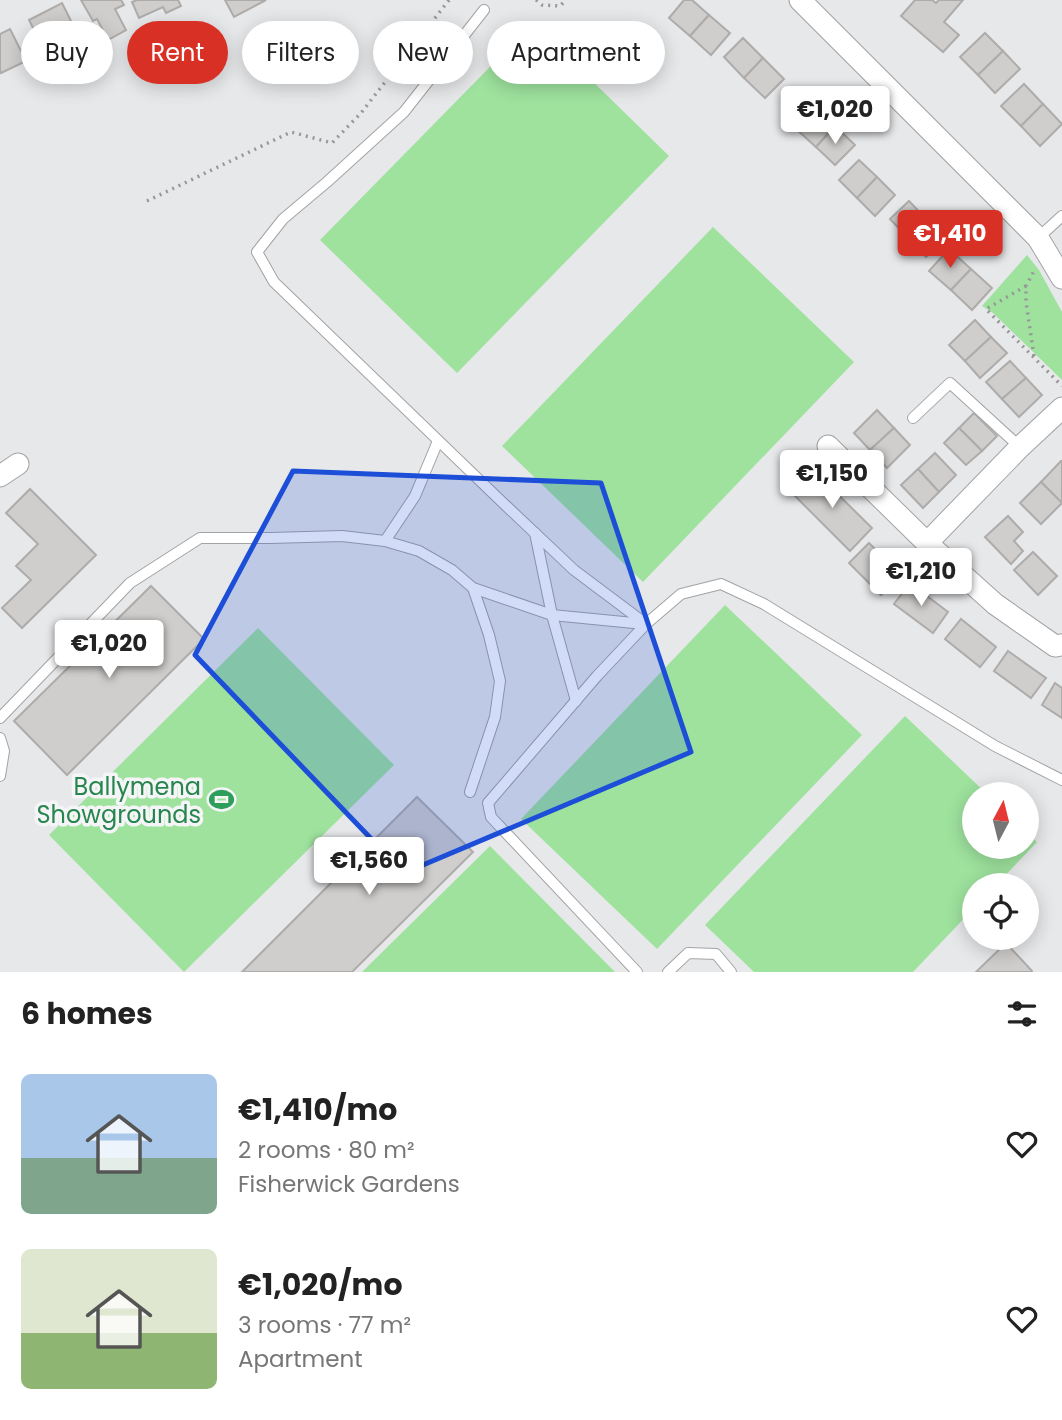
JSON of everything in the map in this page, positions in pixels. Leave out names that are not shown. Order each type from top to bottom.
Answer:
[{"type":"street","points":[[800,0],[1042,243],[1062,278]]},
{"type":"street","points":[[927,543],[1020,447],[1062,408]]},
{"type":"street","points":[[828,446],[927,543],[995,604],[1055,646],[1062,645]]},
{"type":"lane","points":[[484,10],[404,112],[283,219],[257,252],[274,282],[438,441],[574,569],[646,624]]},
{"type":"lane","points":[[1042,243],[1062,216]]},
{"type":"lane","points":[[914,418],[950,383],[1020,447]]},
{"type":"lane","points":[[385,541],[415,496],[438,441]]},
{"type":"lane","points":[[535,533],[552,615],[576,701]]},
{"type":"lane","points":[[0,718],[130,583],[200,538],[342,536],[385,541],[419,551],[452,570],[473,588],[552,615],[646,624]]},
{"type":"lane","points":[[637,972],[491,817],[488,803],[597,676],[646,624],[681,594],[721,584],[764,604],[995,746],[1062,780]]},
{"type":"lane","points":[[470,792],[495,717],[500,681],[489,635],[473,588]]},
{"type":"lane","points":[[0,738],[4,751],[0,776]]},
{"type":"lane","points":[[667,972],[688,953],[716,954],[730,972]]},
{"type":"path","points":[[147,201],[291,132],[332,143],[361,113],[449,0]]},
{"type":"path","points":[[536,0],[542,5],[560,6],[566,0]]},
{"type":"path","points":[[1034,358],[1026,286],[1042,243]]},
{"type":"path","points":[[1026,286],[986,309],[1062,386]]},
{"type":"highlighted area","points":[[293,471],[601,483],[691,752],[404,873],[195,655]]},
{"type":"green space","points":[[487,70],[487,84],[595,84],[669,156],[457,373],[320,240]]},
{"type":"green space","points":[[713,227],[854,362],[643,582],[502,446]]},
{"type":"green space","points":[[1027,255],[1039,270],[1062,312],[1062,380],[993,313],[982,306]]},
{"type":"green space","points":[[725,605],[862,735],[657,949],[521,819]]},
{"type":"green space","name":"Ballymena Showgrounds","points":[[258,628],[394,765],[184,972],[49,835]]},
{"type":"green space","points":[[905,716],[974,782],[962,782],[962,859],[1021,859],[1007,873],[962,873],[962,921],[913,972],[754,972],[705,925]]},
{"type":"green space","points":[[490,846],[615,972],[362,972]]},
{"type":"building","points":[[81,0],[121,0],[124,5],[115,9],[126,30],[113,37],[113,21],[93,21]]},
{"type":"building","points":[[178,0],[181,6],[166,13],[163,7],[139,18],[132,2]]},
{"type":"building","points":[[225,0],[266,0],[234,17]]},
{"type":"building","points":[[684,0],[692,0],[709,15],[690,36],[669,18]]},
{"type":"building","points":[[915,0],[932,0],[936,3],[939,0],[963,0],[944,22],[959,35],[943,52],[901,16]]},
{"type":"building","points":[[62,3],[71,21],[30,21]]},
{"type":"building","points":[[709,15],[730,33],[711,55],[690,36]]},
{"type":"building","points":[[10,29],[21,51],[21,63],[1,73],[0,70],[0,34]]},
{"type":"building","points":[[985,33],[1003,51],[978,75],[960,57]]},
{"type":"building","points":[[743,38],[763,58],[744,78],[724,57]]},
{"type":"building","points":[[1003,51],[1020,69],[995,93],[978,75]]},
{"type":"building","points":[[763,58],[784,79],[765,98],[744,78]]},
{"type":"building","points":[[1024,84],[1043,104],[1021,126],[1001,106]]},
{"type":"building","points":[[1043,104],[1062,124],[1040,146],[1021,126]]},
{"type":"building","points":[[816,108],[835,126],[816,147],[796,129]]},
{"type":"building","points":[[835,126],[855,145],[835,165],[816,147]]},
{"type":"building","points":[[859,160],[877,177],[857,198],[839,180]]},
{"type":"building","points":[[877,177],[895,195],[875,216],[857,198]]},
{"type":"building","points":[[909,201],[927,220],[908,238],[890,219]]},
{"type":"building","points":[[927,220],[946,239],[926,257],[908,238]]},
{"type":"building","points":[[949,249],[971,269],[951,290],[929,271]]},
{"type":"building","points":[[971,269],[992,288],[972,310],[951,290]]},
{"type":"building","points":[[975,320],[991,337],[965,361],[949,345]]},
{"type":"building","points":[[991,337],[1007,353],[980,378],[965,361]]},
{"type":"building","points":[[1010,361],[1026,378],[1002,399],[986,382]]},
{"type":"building","points":[[1026,378],[1042,395],[1019,417],[1002,399]]},
{"type":"building","points":[[877,410],[894,428],[870,450],[854,433]]},
{"type":"building","points":[[974,413],[997,436],[982,451],[959,428]]},
{"type":"building","points":[[894,428],[910,445],[887,468],[870,450]]},
{"type":"building","points":[[959,428],[982,451],[966,465],[944,443]]},
{"type":"building","points":[[935,453],[956,475],[939,492],[918,469]]},
{"type":"building","points":[[1062,461],[1062,503],[1041,482]]},
{"type":"building","points":[[918,469],[939,492],[923,508],[901,485]]},
{"type":"building","points":[[813,470],[872,528],[850,551],[791,492]]},
{"type":"building","points":[[1041,482],[1062,503],[1041,524],[1020,503]]},
{"type":"building","points":[[30,489],[96,555],[22,628],[2,608],[31,580],[16,566],[38,544],[6,513]]},
{"type":"building","points":[[1008,516],[1023,532],[1014,541],[1023,551],[1011,564],[985,537]]},
{"type":"building","points":[[869,543],[901,575],[881,595],[849,563]]},
{"type":"building","points":[[1033,552],[1057,576],[1038,595],[1014,570]]},
{"type":"building","points":[[910,583],[948,612],[933,633],[894,604]]},
{"type":"building","points":[[151,586],[204,639],[67,775],[14,721]]},
{"type":"building","points":[[961,619],[996,647],[980,667],[945,639]]},
{"type":"building","points":[[1008,651],[1046,678],[1031,698],[994,671]]},
{"type":"building","points":[[1055,683],[1062,688],[1062,718],[1042,705]]},
{"type":"building","points":[[417,797],[473,852],[352,972],[242,972]]},
{"type":"building","points":[[999,950],[1012,950],[1032,971],[1031,972],[976,972]]},
{"type":"place","name":"Ballymena Showgrounds","points":[[221,800]]}]
